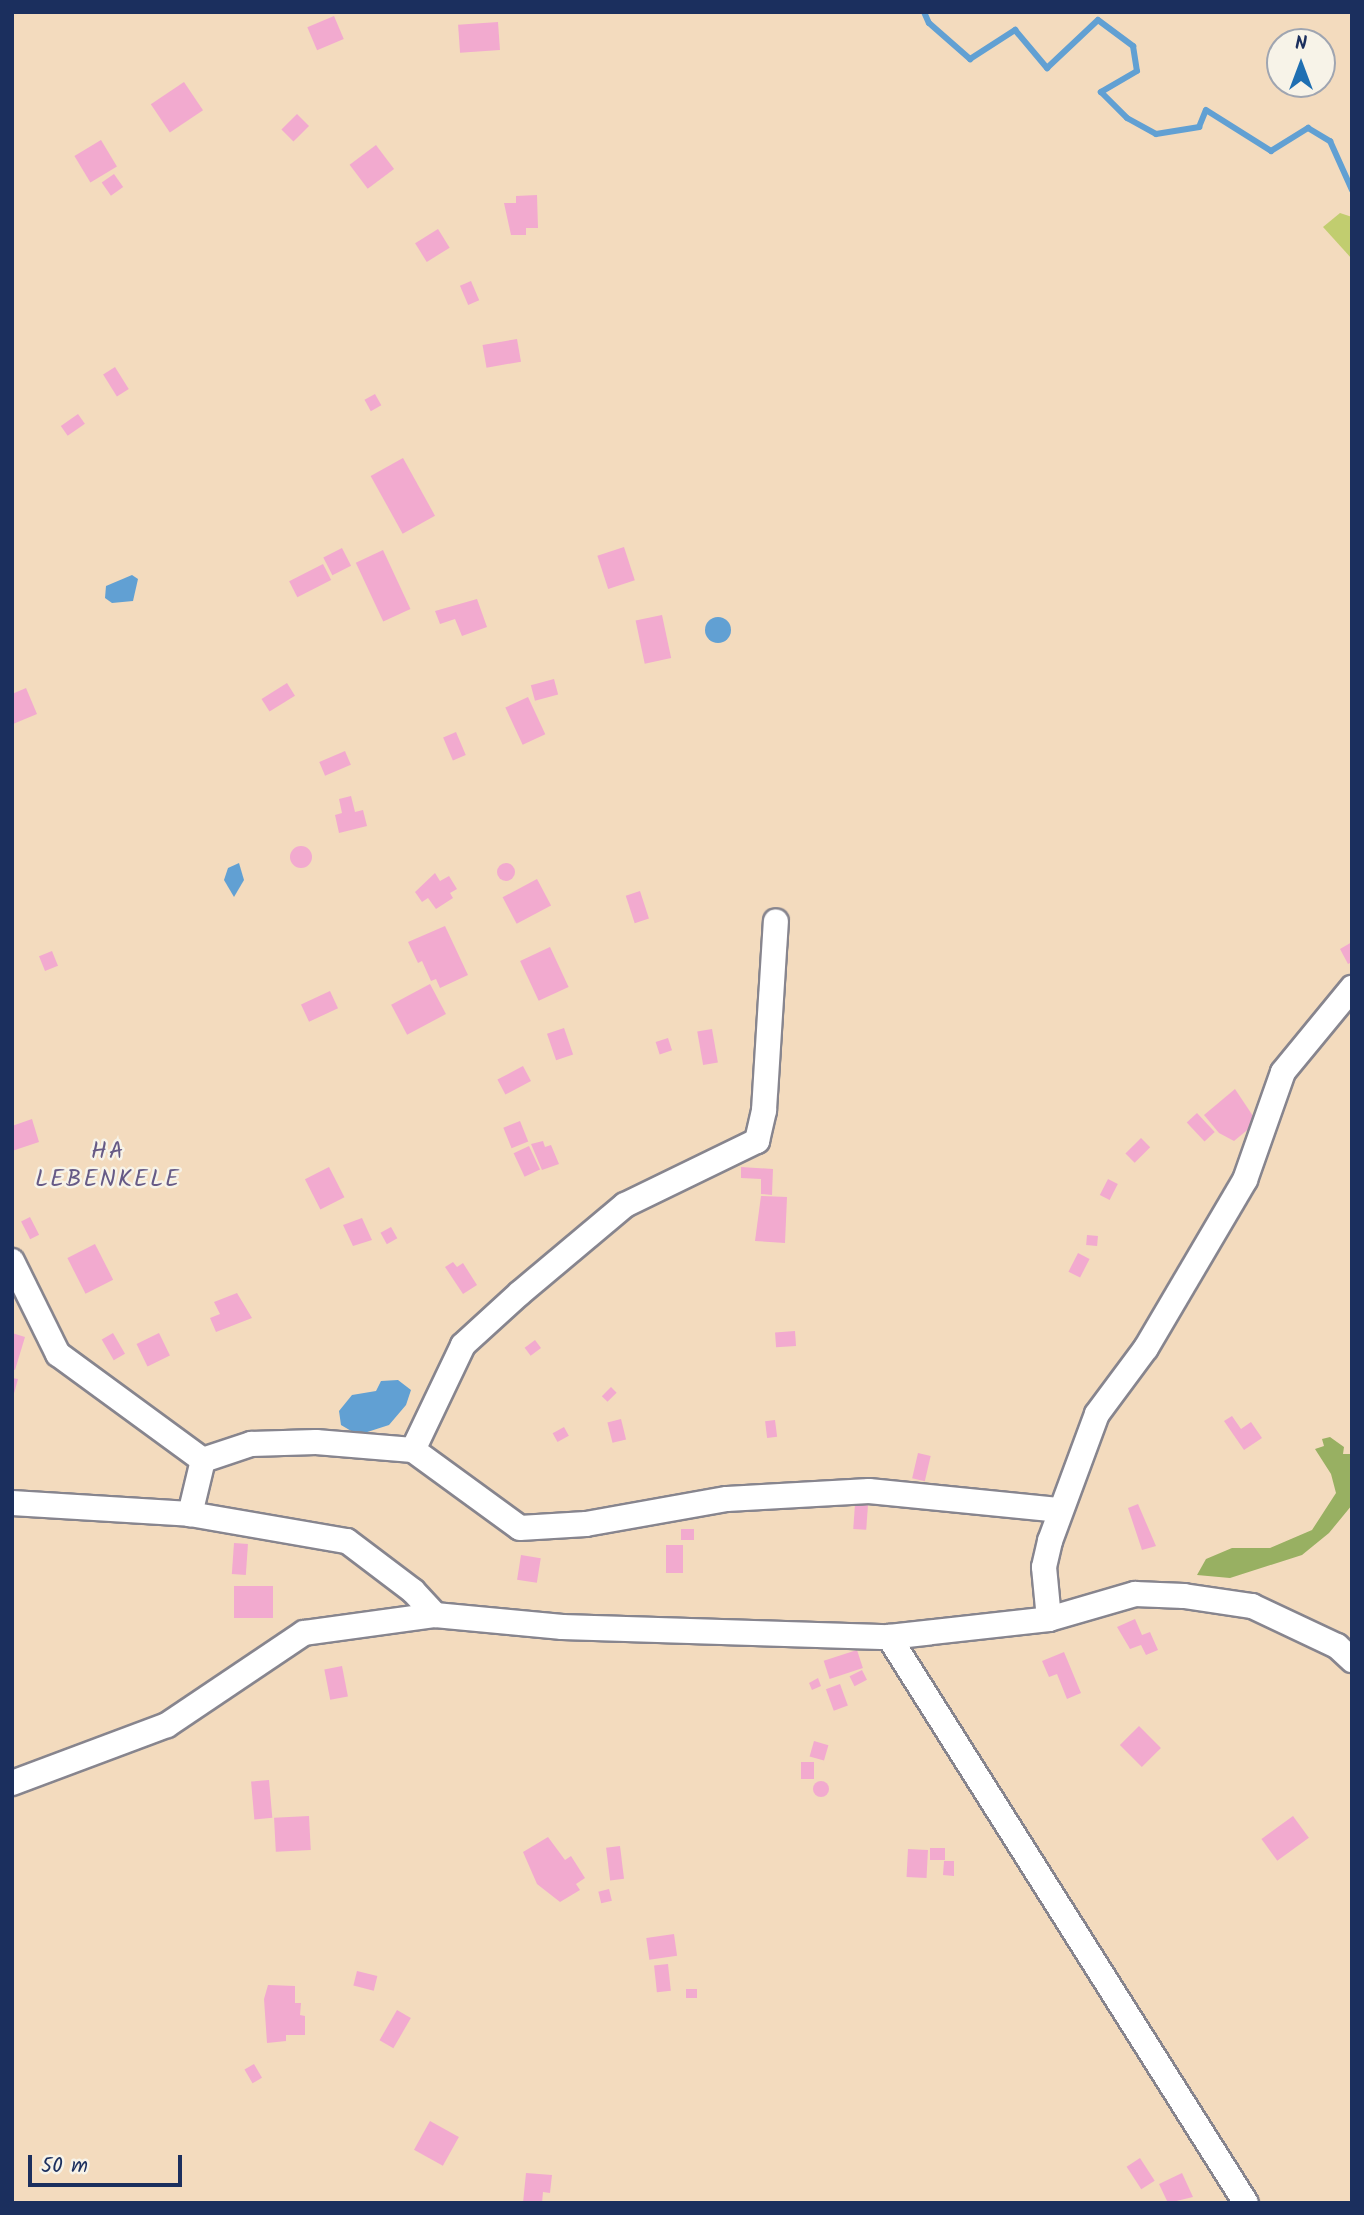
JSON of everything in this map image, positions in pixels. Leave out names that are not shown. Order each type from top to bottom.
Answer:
[{"type":"street","points":[[414,1450],[463,1345],[520,1293],[625,1205],[757,1141],[764,1110],[776,921]]},
{"type":"street","points":[[1049,1619],[1044,1567],[1058,1510],[1097,1414],[1146,1348],[1245,1180],[1283,1072],[1352,988]]},
{"type":"street","points":[[12,1261],[58,1354],[204,1460]]},
{"type":"street","points":[[204,1460],[251,1444],[316,1442],[414,1450],[520,1528],[586,1524],[727,1499],[869,1491],[1058,1510]]},
{"type":"street","points":[[190,1514],[204,1460]]},
{"type":"street","points":[[12,1503],[190,1514],[347,1541],[414,1591],[435,1615]]},
{"type":"street","points":[[12,1783],[167,1725],[304,1633],[435,1615],[562,1627],[889,1637],[1049,1619],[1135,1594],[1252,1606],[1337,1646],[1352,1660]]},
{"type":"street","points":[[889,1637],[1246,2203]]},
{"type":"green space","points":[[1340,213],[1352,217],[1352,259],[1323,227]]},
{"type":"green space","points":[[1330,1437],[1344,1447],[1343,1454],[1352,1454],[1352,1505],[1329,1533],[1302,1555],[1230,1578],[1197,1575],[1206,1559],[1232,1548],[1270,1548],[1312,1530],[1336,1493],[1331,1474],[1315,1449],[1324,1446],[1322,1439]]},
{"type":"water","points":[[132,575],[138,579],[133,601],[112,603],[105,598],[106,586]]},
{"type":"water","points":[[718,617],[727,621],[731,630],[727,639],[718,643],[709,639],[705,630],[709,621]]},
{"type":"water","points":[[239,863],[244,880],[234,897],[224,880],[228,868]]},
{"type":"water","points":[[398,1380],[411,1390],[406,1405],[389,1425],[358,1435],[341,1425],[339,1411],[352,1395],[376,1391],[381,1381]]},
{"type":"building","points":[[334,16],[344,39],[317,50],[307,27]]},
{"type":"building","points":[[498,22],[500,50],[460,53],[458,25]]},
{"type":"building","points":[[184,82],[203,110],[170,133],[151,104]]},
{"type":"building","points":[[297,114],[309,126],[293,142],[281,130]]},
{"type":"building","points":[[101,140],[117,167],[90,183],[74,156]]},
{"type":"building","points":[[376,145],[394,169],[368,189],[350,165]]},
{"type":"building","points":[[114,174],[123,187],[111,196],[102,183]]},
{"type":"building","points":[[537,195],[538,228],[526,228],[526,235],[511,235],[504,203],[516,203],[516,196]]},
{"type":"building","points":[[438,229],[450,248],[427,262],[415,243]]},
{"type":"building","points":[[471,281],[479,300],[468,305],[460,286]]},
{"type":"building","points":[[517,339],[521,362],[487,368],[483,345]]},
{"type":"building","points":[[115,367],[129,389],[117,396],[103,374]]},
{"type":"building","points":[[375,394],[381,405],[371,411],[365,400]]},
{"type":"building","points":[[78,414],[85,424],[68,436],[61,426]]},
{"type":"building","points":[[403,458],[435,516],[403,534],[371,476]]},
{"type":"building","points":[[624,547],[635,580],[608,589],[597,556]]},
{"type":"building","points":[[342,548],[351,566],[332,575],[323,558]]},
{"type":"building","points":[[383,550],[410,609],[383,622],[356,563]]},
{"type":"building","points":[[323,564],[331,580],[297,597],[289,581]]},
{"type":"building","points":[[477,599],[487,627],[462,636],[455,619],[440,624],[435,611]]},
{"type":"building","points":[[662,615],[671,658],[645,664],[636,621]]},
{"type":"building","points":[[554,679],[558,694],[535,701],[531,685]]},
{"type":"building","points":[[287,683],[295,696],[270,712],[262,699]]},
{"type":"building","points":[[26,688],[37,714],[13,724],[12,694]]},
{"type":"building","points":[[528,697],[545,734],[523,745],[505,708]]},
{"type":"building","points":[[456,732],[466,755],[453,760],[443,737]]},
{"type":"building","points":[[345,751],[351,765],[325,776],[319,762]]},
{"type":"building","points":[[351,796],[355,812],[363,810],[367,826],[339,833],[335,815],[342,813],[339,799]]},
{"type":"building","points":[[301,846],[309,849],[312,857],[309,865],[301,868],[293,865],[290,857],[293,849]]},
{"type":"building","points":[[502,863],[510,863],[515,872],[513,879],[502,881],[497,876],[497,868]]},
{"type":"building","points":[[435,873],[440,881],[449,876],[457,889],[450,893],[453,898],[436,909],[428,898],[422,902],[415,892]]},
{"type":"building","points":[[537,879],[551,905],[517,924],[503,897]]},
{"type":"building","points":[[640,891],[649,919],[635,923],[626,896]]},
{"type":"building","points":[[445,926],[468,975],[440,988],[436,979],[431,981],[422,961],[418,963],[408,942]]},
{"type":"building","points":[[1352,942],[1352,962],[1348,964],[1340,949]]},
{"type":"building","points":[[550,947],[569,987],[539,1001],[520,961]]},
{"type":"building","points":[[52,951],[58,966],[45,971],[39,956]]},
{"type":"building","points":[[430,984],[446,1014],[407,1035],[391,1005]]},
{"type":"building","points":[[330,991],[338,1008],[309,1022],[301,1005]]},
{"type":"building","points":[[564,1028],[573,1054],[556,1060],[547,1034]]},
{"type":"building","points":[[712,1029],[718,1062],[703,1065],[697,1032]]},
{"type":"building","points":[[668,1038],[672,1050],[660,1054],[656,1042]]},
{"type":"building","points":[[523,1066],[531,1081],[505,1095],[497,1080]]},
{"type":"building","points":[[1235,1089],[1257,1122],[1234,1141],[1219,1133],[1204,1115]]},
{"type":"building","points":[[1197,1113],[1215,1132],[1204,1142],[1187,1123]]},
{"type":"building","points":[[32,1119],[39,1142],[12,1151],[12,1126]]},
{"type":"building","points":[[520,1121],[528,1141],[512,1148],[503,1128]]},
{"type":"building","points":[[1141,1138],[1150,1147],[1135,1163],[1125,1154]]},
{"type":"building","points":[[543,1141],[545,1147],[551,1145],[559,1164],[542,1170],[531,1144]]},
{"type":"building","points":[[529,1146],[540,1170],[525,1177],[514,1153]]},
{"type":"building","points":[[329,1167],[344,1197],[320,1210],[305,1179]]},
{"type":"building","points":[[741,1167],[773,1169],[772,1195],[761,1194],[761,1179],[741,1178]]},
{"type":"building","points":[[1108,1179],[1118,1184],[1110,1200],[1100,1195]]},
{"type":"building","points":[[761,1196],[787,1197],[785,1243],[755,1241]]},
{"type":"building","points":[[30,1217],[39,1235],[30,1239],[21,1222]]},
{"type":"building","points":[[362,1218],[372,1240],[353,1246],[343,1225]]},
{"type":"building","points":[[391,1227],[397,1238],[387,1244],[381,1233]]},
{"type":"building","points":[[1087,1235],[1098,1236],[1097,1246],[1086,1245]]},
{"type":"building","points":[[95,1244],[113,1280],[86,1294],[67,1258]]},
{"type":"building","points":[[1078,1253],[1090,1259],[1080,1278],[1068,1272]]},
{"type":"building","points":[[453,1262],[457,1267],[463,1263],[477,1285],[463,1294],[445,1267]]},
{"type":"building","points":[[237,1293],[252,1318],[216,1332],[210,1318],[220,1314],[214,1302]]},
{"type":"building","points":[[795,1331],[796,1346],[776,1347],[775,1332]]},
{"type":"building","points":[[12,1333],[25,1337],[15,1370],[12,1369]]},
{"type":"building","points":[[113,1333],[125,1354],[114,1360],[102,1340]]},
{"type":"building","points":[[159,1333],[170,1355],[147,1366],[137,1344]]},
{"type":"building","points":[[535,1340],[541,1348],[531,1356],[525,1348]]},
{"type":"building","points":[[12,1378],[18,1379],[13,1397],[12,1397]]},
{"type":"building","points":[[611,1387],[617,1393],[607,1402],[602,1396]]},
{"type":"building","points":[[1232,1416],[1241,1429],[1251,1422],[1262,1438],[1244,1450],[1224,1421]]},
{"type":"building","points":[[621,1419],[626,1439],[612,1443],[607,1422]]},
{"type":"building","points":[[775,1420],[777,1437],[767,1438],[765,1421]]},
{"type":"building","points":[[564,1427],[569,1436],[557,1442],[553,1433]]},
{"type":"building","points":[[918,1453],[931,1456],[925,1481],[912,1478]]},
{"type":"building","points":[[855,1504],[868,1505],[866,1530],[853,1529]]},
{"type":"building","points":[[1138,1504],[1156,1546],[1142,1550],[1128,1508]]},
{"type":"building","points":[[681,1529],[694,1529],[694,1540],[681,1540]]},
{"type":"building","points":[[234,1543],[248,1544],[246,1575],[232,1574]]},
{"type":"building","points":[[666,1545],[683,1545],[683,1573],[666,1573]]},
{"type":"building","points":[[521,1555],[541,1558],[537,1583],[517,1580]]},
{"type":"building","points":[[234,1586],[273,1586],[273,1618],[234,1618]]},
{"type":"building","points":[[1135,1619],[1142,1635],[1150,1632],[1158,1650],[1146,1655],[1141,1645],[1130,1649],[1117,1627]]},
{"type":"building","points":[[857,1650],[863,1668],[830,1679],[824,1661]]},
{"type":"building","points":[[1064,1652],[1081,1693],[1067,1699],[1057,1674],[1049,1677],[1042,1661]]},
{"type":"building","points":[[342,1666],[348,1696],[330,1700],[324,1669]]},
{"type":"building","points":[[862,1670],[867,1680],[855,1686],[850,1676]]},
{"type":"building","points":[[818,1678],[821,1686],[812,1690],[809,1683]]},
{"type":"building","points":[[840,1684],[848,1706],[834,1711],[826,1689]]},
{"type":"building","points":[[1139,1726],[1161,1748],[1142,1767],[1120,1745]]},
{"type":"building","points":[[814,1741],[828,1745],[824,1761],[810,1756]]},
{"type":"building","points":[[801,1762],[814,1762],[814,1779],[801,1779]]},
{"type":"building","points":[[269,1780],[272,1818],[254,1819],[251,1782]]},
{"type":"building","points":[[821,1781],[829,1789],[821,1797],[813,1789]]},
{"type":"building","points":[[309,1816],[311,1850],[276,1852],[274,1818]]},
{"type":"building","points":[[1293,1816],[1309,1838],[1277,1861],[1261,1839]]},
{"type":"building","points":[[548,1837],[565,1860],[571,1856],[585,1878],[576,1884],[580,1890],[560,1902],[537,1884],[523,1852]]},
{"type":"building","points":[[620,1846],[624,1879],[610,1880],[606,1848]]},
{"type":"building","points":[[930,1848],[945,1848],[945,1860],[930,1860]]},
{"type":"building","points":[[908,1849],[928,1850],[927,1878],[907,1877]]},
{"type":"building","points":[[944,1861],[954,1861],[954,1876],[943,1875]]},
{"type":"building","points":[[609,1889],[612,1901],[601,1903],[598,1892]]},
{"type":"building","points":[[674,1934],[677,1956],[649,1960],[646,1938]]},
{"type":"building","points":[[668,1964],[671,1991],[657,1992],[654,1965]]},
{"type":"building","points":[[357,1971],[377,1976],[374,1991],[353,1986]]},
{"type":"building","points":[[268,1985],[295,1986],[295,2003],[301,2003],[300,2015],[305,2016],[305,2035],[286,2035],[286,2041],[267,2043],[264,1999]]},
{"type":"building","points":[[686,1989],[697,1989],[697,1998],[686,1998]]},
{"type":"building","points":[[397,2010],[411,2018],[393,2048],[380,2040]]},
{"type":"building","points":[[254,2064],[262,2078],[252,2083],[244,2070]]},
{"type":"building","points":[[430,2121],[459,2137],[443,2166],[414,2150]]},
{"type":"building","points":[[1140,2158],[1155,2181],[1141,2189],[1127,2167]]},
{"type":"building","points":[[526,2173],[552,2175],[550,2193],[543,2192],[542,2203],[523,2203]]},
{"type":"building","points":[[1182,2173],[1193,2197],[1168,2203],[1159,2184]]},
{"type":"waterway","points":[[924,12],[929,23],[970,59],[1015,30],[1047,68],[1098,20],[1133,46],[1137,71],[1101,92],[1127,118],[1156,134],[1199,127],[1206,110],[1271,151],[1308,128],[1330,141],[1352,190]]},
{"type":"district","name":"HA LEBENKELE","points":[[108,1166]]}]
